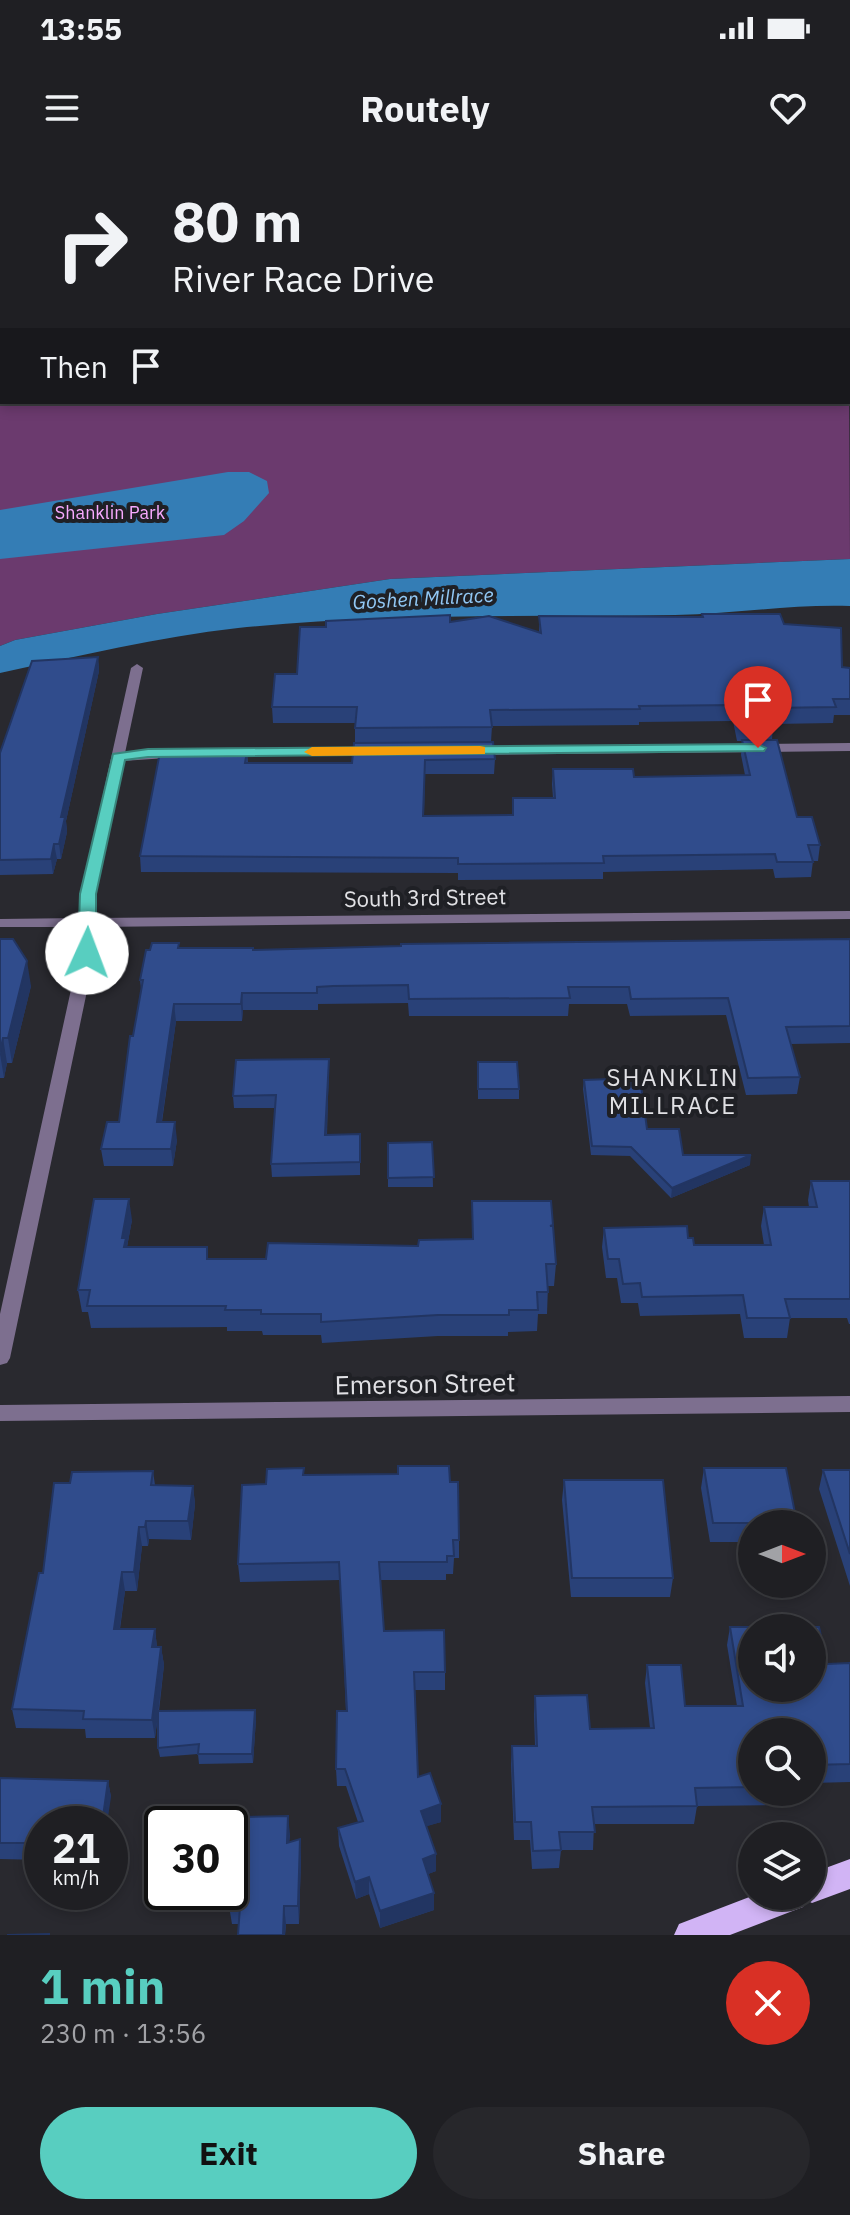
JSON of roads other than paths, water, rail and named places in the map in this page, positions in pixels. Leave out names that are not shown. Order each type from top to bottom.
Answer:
[{"type":"main road","points":[[826,1883],[850,1874]]},
{"type":"main road","points":[[690,1935],[755,1910]]},
{"type":"street","points":[[0,1358],[87,953],[88,894],[137,668]]},
{"type":"street","points":[[454,751],[850,747]]},
{"type":"street","points":[[220,753],[391,751]]},
{"type":"street","points":[[119,757],[190,753]]},
{"type":"street","name":"South 3rd Street","points":[[0,923],[850,915]]},
{"type":"street","name":"Emerson Street","points":[[0,1413],[850,1404]]},
{"type":"water","points":[[228,472],[249,472],[267,481],[269,493],[244,521],[224,535],[0,559],[0,510]]},
{"type":"water","name":"Goshen Millrace","points":[[850,559],[850,606],[675,615],[456,617],[292,623],[178,636],[0,673],[0,646],[15,640],[157,614],[390,579]]},
{"type":"district","name":"SHANKLIN MILLRACE","points":[[673,1091]]},
{"type":"park label","name":"Shanklin Park","points":[[110,512]]}]
